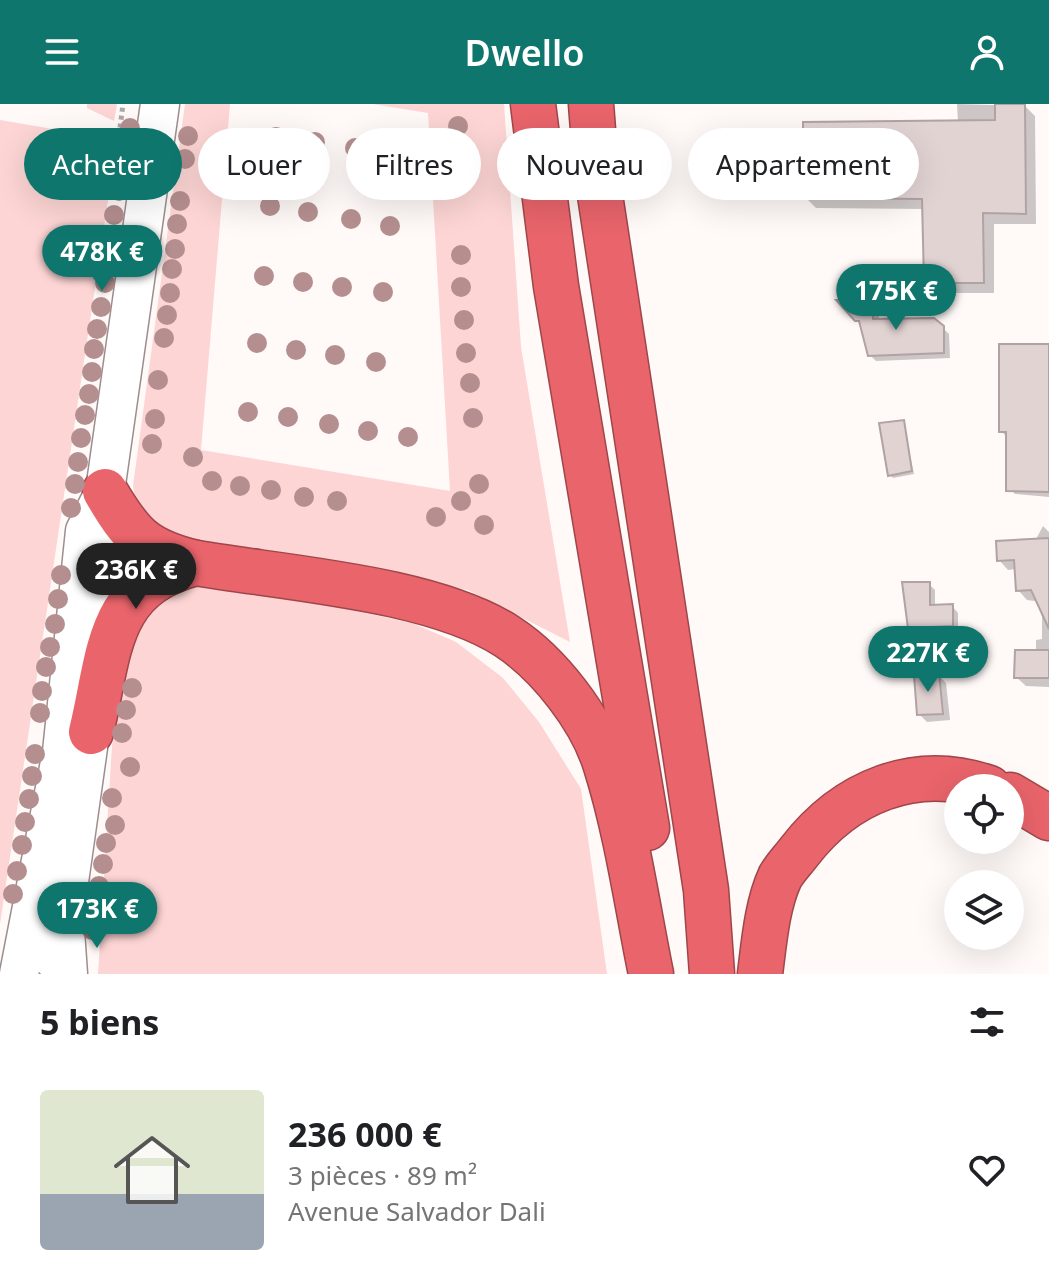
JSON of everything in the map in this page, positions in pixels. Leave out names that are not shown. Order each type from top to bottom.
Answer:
[{"type":"highway","points":[[533,104],[556,286],[646,816],[658,974]]},
{"type":"highway","points":[[591,104],[596,169],[706,890],[712,974]]},
{"type":"highway","points":[[105,491],[130,531],[149,549],[196,563],[407,597],[460,614],[509,637],[558,682],[582,714],[606,764],[651,974]]},
{"type":"highway","points":[[91,732],[121,611],[139,589],[159,576],[196,563]]},
{"type":"highway","points":[[760,974],[764,941],[781,877],[821,824],[850,801],[922,777],[944,779]]},
{"type":"highway","points":[[1024,803],[1049,818]]},
{"type":"main road","points":[[62,931],[65,974]]},
{"type":"street","points":[[19,974],[62,752],[85,531],[105,491],[160,104]]},
{"type":"street","points":[[50,974],[62,931],[91,732],[113,533],[105,491]]},
{"type":"shaded area","points":[[87,104],[117,104],[114,121],[87,108]]},
{"type":"shaded area","points":[[185,104],[230,104],[228,128],[198,128],[198,200],[222,200],[201,450],[450,491],[433,200],[481,200],[481,128],[429,128],[428,113],[373,104],[504,104],[506,128],[497,128],[497,200],[511,200],[521,347],[570,642],[468,590],[164,538],[138,516],[133,486],[172,200],[182,200],[182,128]]},
{"type":"shaded area","points":[[0,120],[47,128],[24,128],[24,200],[108,200],[0,924]]},
{"type":"shaded area","points":[[207,585],[323,604],[412,623],[456,642],[503,678],[539,722],[581,789],[607,974],[98,974],[112,746],[134,629],[174,587]]},
{"type":"building","points":[[995,104],[1025,104],[1026,214],[983,213],[984,283],[924,283],[919,128],[803,128],[803,122],[995,120]]},
{"type":"building","points":[[836,300],[873,300],[873,319],[934,318],[944,326],[944,353],[868,356],[859,321],[855,321]]},
{"type":"building","points":[[999,344],[1049,344],[1049,492],[1006,491],[1006,432],[999,432]]},
{"type":"building","points":[[904,420],[912,471],[888,476],[879,423]]},
{"type":"building","points":[[1049,538],[1049,629],[1031,590],[1016,591],[1014,560],[997,561],[996,541]]},
{"type":"building","points":[[902,582],[930,582],[930,605],[953,604],[953,626],[932,627],[912,660]]},
{"type":"building","points":[[1015,650],[1049,650],[1049,678],[1014,678]]},
{"type":"building","points":[[939,673],[943,714],[917,715],[914,675]]}]
